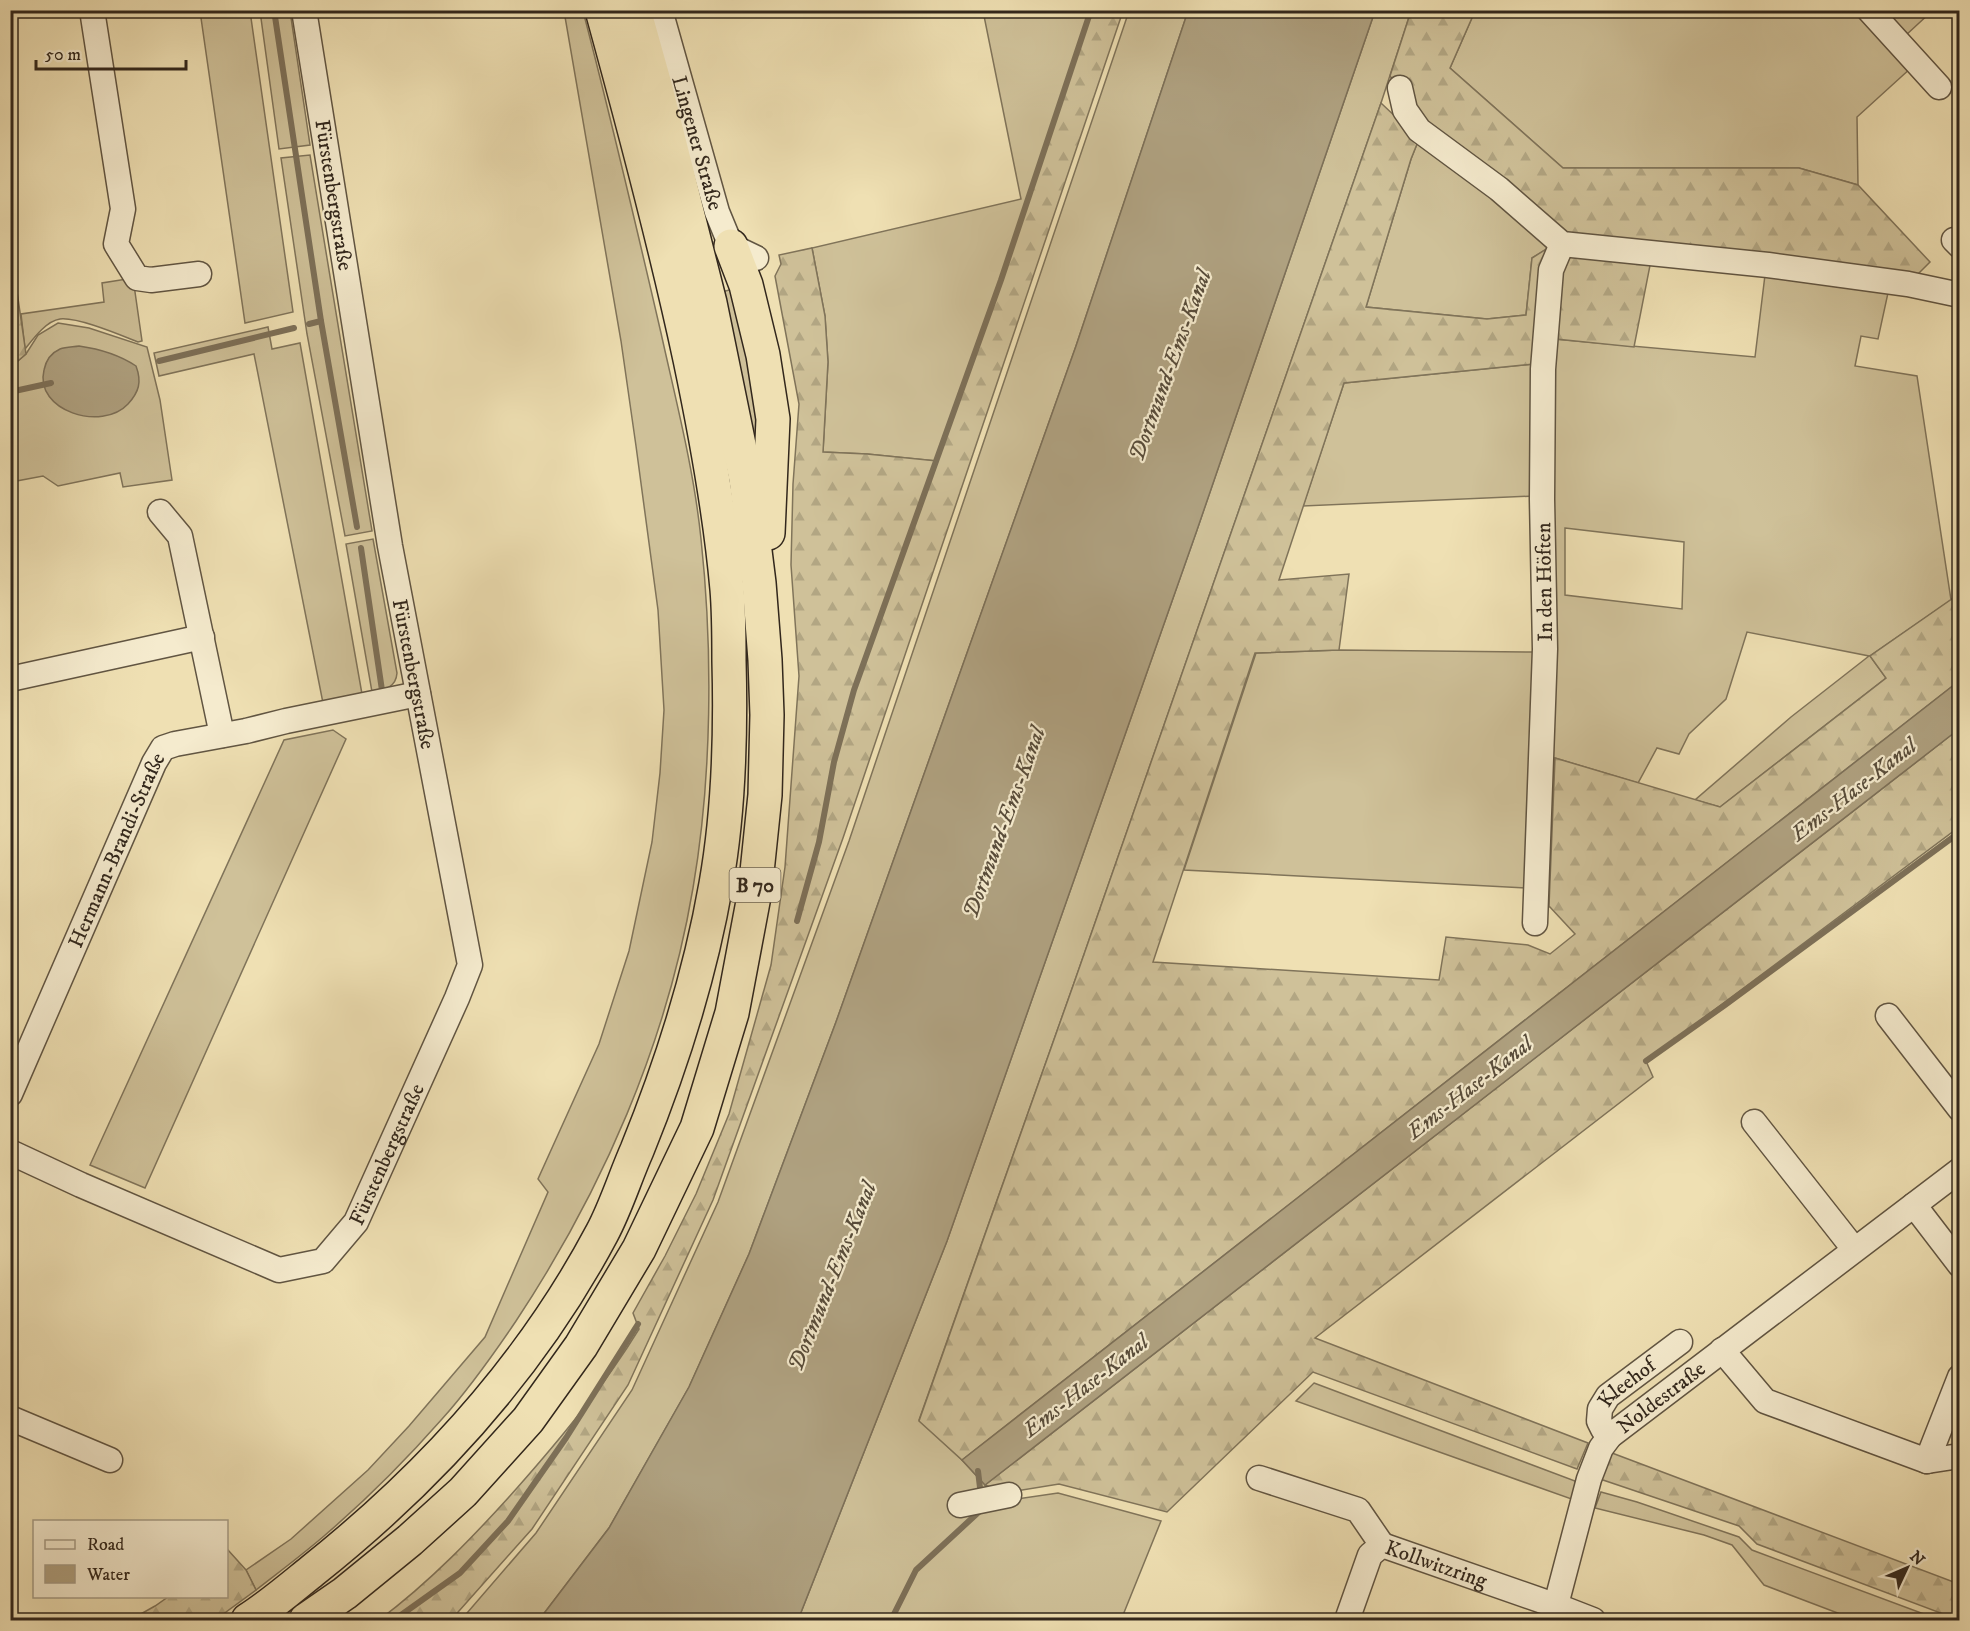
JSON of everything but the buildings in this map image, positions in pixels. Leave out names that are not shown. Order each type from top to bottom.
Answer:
[{"type":"highway","name":"B 70","points":[[248,1620],[332,1555],[384,1510],[439,1456],[493,1396],[553,1314],[603,1231],[655,1107],[693,988],[717,882],[727,797],[730,712],[728,591],[711,459],[680,309],[602,10]]},
{"type":"highway","name":"B 70","points":[[306,1620],[345,1593],[410,1540],[463,1492],[528,1420],[581,1346],[639,1249],[697,1128],[732,1013],[755,891],[765,795],[767,716],[759,583],[746,479],[710,303],[656,85],[634,10]]},
{"type":"highway","points":[[744,252],[749,297],[763,355],[774,419],[768,536],[780,692],[766,761]]},
{"type":"street","points":[[92,10],[123,209],[116,244],[137,278],[151,280],[199,273]]},
{"type":"street","name":"Fürstenbergstraße","points":[[10,1152],[279,1270],[323,1261],[356,1222],[470,965],[390,546],[304,10]]},
{"type":"street","name":"Lingener Straße","points":[[660,10],[717,212],[744,252]]},
{"type":"street","points":[[1869,10],[1939,87]]},
{"type":"street","points":[[1400,88],[1405,110],[1419,130],[1499,189],[1562,244],[1768,265],[1908,284],[1959,295]]},
{"type":"street","name":"In den Höften","points":[[1535,923],[1545,650],[1542,499],[1543,369],[1551,270],[1562,244]]},
{"type":"street","points":[[160,512],[180,536],[222,735]]},
{"type":"street","points":[[11,675],[202,637]]},
{"type":"street","name":"Hermann-Brandi-Straße","points":[[10,1094],[154,763],[163,748],[418,694]]},
{"type":"street","points":[[1888,1016],[1959,1109]]},
{"type":"street","points":[[1754,1122],[1854,1249]]},
{"type":"street","name":"Noldestraße","points":[[1554,1613],[1589,1479],[1601,1448],[1610,1436],[1959,1170]]},
{"type":"street","points":[[1914,1205],[1959,1265]]},
{"type":"street","name":"Kleehof","points":[[1610,1436],[1599,1421],[1600,1409],[1608,1396],[1675,1335],[1700,1366]]},
{"type":"street","points":[[1722,1350],[1765,1401],[1927,1461],[1953,1457],[1959,1459]]},
{"type":"street","points":[[1927,1461],[1959,1377]]},
{"type":"street","points":[[10,1418],[110,1460]]},
{"type":"street","points":[[1259,1478],[1358,1510],[1382,1545]]},
{"type":"street","points":[[960,1505],[1009,1495]]},
{"type":"street","name":"Kollwitzring","points":[[1347,1620],[1370,1555],[1382,1545],[1554,1613],[1593,1620]]},
{"type":"green space","points":[[200,11],[250,11],[293,312],[245,323]]},
{"type":"green space","points":[[260,11],[290,11],[310,145],[279,149]]},
{"type":"green space","points":[[564,11],[583,11],[661,333],[698,513],[705,581],[709,714],[704,803],[693,888],[666,1003],[627,1114],[576,1220],[516,1321],[462,1396],[385,1479],[340,1522],[256,1590],[246,1570],[291,1539],[368,1470],[485,1337],[548,1192],[538,1179],[599,1044],[629,951],[652,842],[664,710],[658,610],[621,341]]},
{"type":"green space","points":[[983,11],[1091,11],[1001,280],[937,461],[823,452],[828,362],[825,316],[812,248],[1021,199]]},
{"type":"green space","points":[[1091,11],[1123,11],[843,838],[713,1200],[628,1385],[532,1529],[451,1620],[379,1620],[434,1574],[485,1523],[550,1450],[612,1371],[639,1329],[633,1313],[696,1194],[729,1114],[771,965],[785,867],[799,676],[791,565],[793,484],[799,404],[775,276],[781,264],[779,255],[812,248],[825,316],[828,362],[823,452],[937,461],[1001,280]]},
{"type":"green space","points":[[1129,11],[1188,11],[1076,346],[836,1022],[749,1254],[689,1387],[609,1528],[539,1620],[461,1620],[536,1533],[632,1390],[718,1202],[849,841]]},
{"type":"green space","points":[[1375,11],[1411,11],[1074,983],[919,1420],[985,1485],[1017,1499],[1058,1493],[1161,1521],[1121,1620],[798,1620],[947,1241],[1197,530]]},
{"type":"green space","points":[[1411,11],[1475,11],[1450,68],[1563,168],[1799,168],[1858,185],[1930,262],[1914,278],[1654,245],[1634,347],[1537,337],[1534,364],[1344,383],[1279,580],[1349,574],[1339,650],[1255,653],[1153,962],[1439,980],[1446,937],[1528,945],[1550,954],[1575,934],[1549,906],[1555,758],[1720,807],[1886,678],[1870,656],[1959,594],[1959,681],[962,1460],[919,1421],[1381,103],[1419,139],[1366,307],[1487,319],[1526,315],[1532,258],[1564,238],[1425,124],[1390,76]]},
{"type":"green space","points":[[1475,11],[1932,11],[1905,36],[1923,57],[1857,117],[1858,185],[1799,168],[1563,168],[1450,68]]},
{"type":"green space","points":[[1419,139],[1552,246],[1532,258],[1526,315],[1487,319],[1366,307]]},
{"type":"green space","points":[[310,155],[372,531],[345,536],[307,334],[281,158]]},
{"type":"green space","points":[[11,250],[26,354],[12,366],[16,391],[11,392]]},
{"type":"green space","points":[[1765,275],[1888,293],[1878,339],[1861,336],[1855,366],[1917,376],[1951,600],[1870,656],[1886,678],[1720,807],[1695,800],[1791,717],[1869,656],[1747,632],[1726,699],[1689,734],[1679,754],[1657,748],[1638,783],[1555,758],[1549,906],[1542,898],[1553,339],[1755,357]],"holes":[[[1565,528],[1684,542],[1682,609],[1565,595]]]},
{"type":"green space","points":[[133,278],[142,341],[138,342],[88,324],[60,319],[45,327],[25,349],[21,314],[104,302],[102,283]]},
{"type":"green space","points":[[738,288],[764,414],[755,465],[721,292]]},
{"type":"green space","points":[[58,323],[89,328],[147,347],[160,400],[172,480],[123,487],[120,473],[58,486],[43,476],[11,482],[11,392],[16,391],[12,366],[26,354],[38,335]]},
{"type":"green space","points":[[268,327],[272,349],[300,343],[362,694],[323,703],[254,354],[159,376],[154,353]]},
{"type":"green space","points":[[1534,364],[1534,496],[1303,506],[1344,383]]},
{"type":"green space","points":[[373,539],[397,673],[392,685],[372,692],[346,544]]},
{"type":"green space","points":[[1339,650],[1534,652],[1528,888],[1184,870],[1256,653]]},
{"type":"green space","points":[[1959,729],[1959,827],[1646,1061],[1653,1077],[1315,1338],[1588,1443],[1577,1469],[1313,1372],[1167,1512],[1059,1484],[1003,1493],[985,1485]]},
{"type":"green space","points":[[333,730],[346,739],[145,1188],[90,1165],[284,740]]},
{"type":"green space","points":[[1314,1383],[1575,1481],[1577,1501],[1296,1401]]},
{"type":"green space","points":[[1612,1453],[1959,1584],[1959,1620],[1757,1544],[1739,1526],[1600,1479]]},
{"type":"green space","points":[[1601,1492],[1739,1537],[1752,1550],[1940,1620],[1856,1620],[1764,1585],[1732,1545],[1704,1535],[1595,1508]]},
{"type":"green space","points":[[228,1550],[246,1570],[256,1590],[215,1620],[130,1620],[167,1598],[228,1598]]},
{"type":"water","name":"Dortmund-Ems-Kanal","points":[[1188,11],[1375,11],[1197,530],[947,1241],[798,1620],[539,1620],[609,1528],[689,1387],[749,1254],[836,1022],[1076,346]]},
{"type":"water","points":[[79,346],[109,353],[136,366],[139,377],[137,391],[128,404],[117,412],[102,416],[72,413],[49,397],[44,384],[44,370],[48,360],[60,349]]},
{"type":"water","name":"Ems-Hase-Kanal","points":[[1959,681],[1959,729],[985,1485],[962,1460]]},
{"type":"waterway","points":[[274,10],[321,321],[309,324]]},
{"type":"waterway","points":[[797,921],[819,842],[834,762],[854,690],[1001,280],[1091,10]]},
{"type":"waterway","points":[[321,321],[357,527]]},
{"type":"waterway","points":[[159,361],[294,328]]},
{"type":"waterway","points":[[10,392],[51,383]]},
{"type":"waterway","points":[[361,548],[383,697]]},
{"type":"waterway","points":[[1646,1061],[1960,832]]},
{"type":"waterway","points":[[394,1620],[460,1573],[508,1521],[566,1438],[638,1324]]},
{"type":"waterway","points":[[978,1471],[981,1496]]},
{"type":"waterway","points":[[891,1620],[916,1570],[982,1509]]}]
